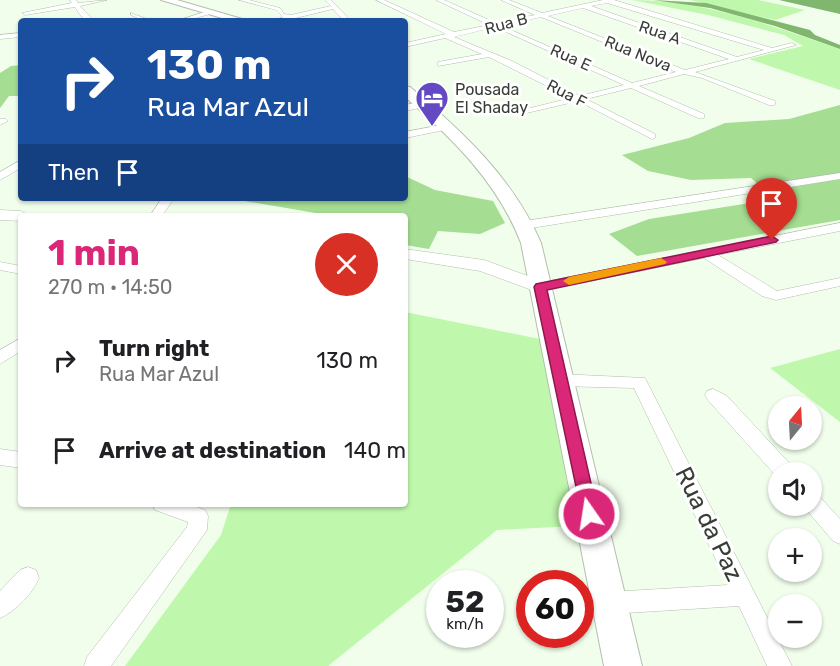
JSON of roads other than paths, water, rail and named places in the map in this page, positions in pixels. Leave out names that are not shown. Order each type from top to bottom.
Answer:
[{"type":"main road","points":[[166,0],[233,18]]},
{"type":"main road","points":[[410,101],[447,127],[492,177],[525,225],[623,666]]},
{"type":"street","points":[[31,18],[25,13],[104,0]]},
{"type":"street","points":[[242,0],[281,10],[282,15],[290,17]]},
{"type":"street","points":[[328,0],[346,18]]},
{"type":"street","name":"Rua F","points":[[379,0],[652,136]]},
{"type":"street","name":"Rua E","points":[[439,0],[701,116]]},
{"type":"street","name":"Rua Nova","points":[[504,0],[684,72],[711,79],[772,102]]},
{"type":"street","name":"Rua A","points":[[568,0],[738,59]]},
{"type":"street","name":"Rua B","points":[[408,44],[609,0],[772,50]]},
{"type":"street","points":[[75,3],[88,18]]},
{"type":"street","points":[[286,18],[335,7]]},
{"type":"street","points":[[190,18],[211,12]]},
{"type":"street","points":[[134,14],[143,18]]},
{"type":"street","points":[[0,37],[18,36]]},
{"type":"street","name":"Rua A","points":[[521,114],[792,45]]},
{"type":"street","points":[[441,64],[489,55]]},
{"type":"street","points":[[408,134],[447,127]]},
{"type":"street","points":[[0,177],[18,165]]},
{"type":"street","points":[[525,225],[840,176]]},
{"type":"street","points":[[0,215],[18,216]]},
{"type":"street","points":[[408,254],[484,266],[540,287],[840,227]]},
{"type":"street","points":[[705,253],[767,293],[777,296],[840,282]]},
{"type":"street","points":[[484,266],[534,261]]},
{"type":"street","points":[[0,266],[18,269]]},
{"type":"street","points":[[0,358],[18,345]]},
{"type":"street","name":"Rua da Paz","points":[[559,380],[639,382],[780,666]]},
{"type":"street","points":[[713,395],[776,462]]},
{"type":"street","points":[[0,457],[18,460]]},
{"type":"street","points":[[96,666],[197,530],[198,516],[171,507]]},
{"type":"street","points":[[822,513],[840,534]]},
{"type":"street","points":[[0,607],[28,578]]},
{"type":"street","points":[[609,603],[744,594]]},
{"type":"place","name":"Pousada El Shaday","points":[[432,127]]}]
